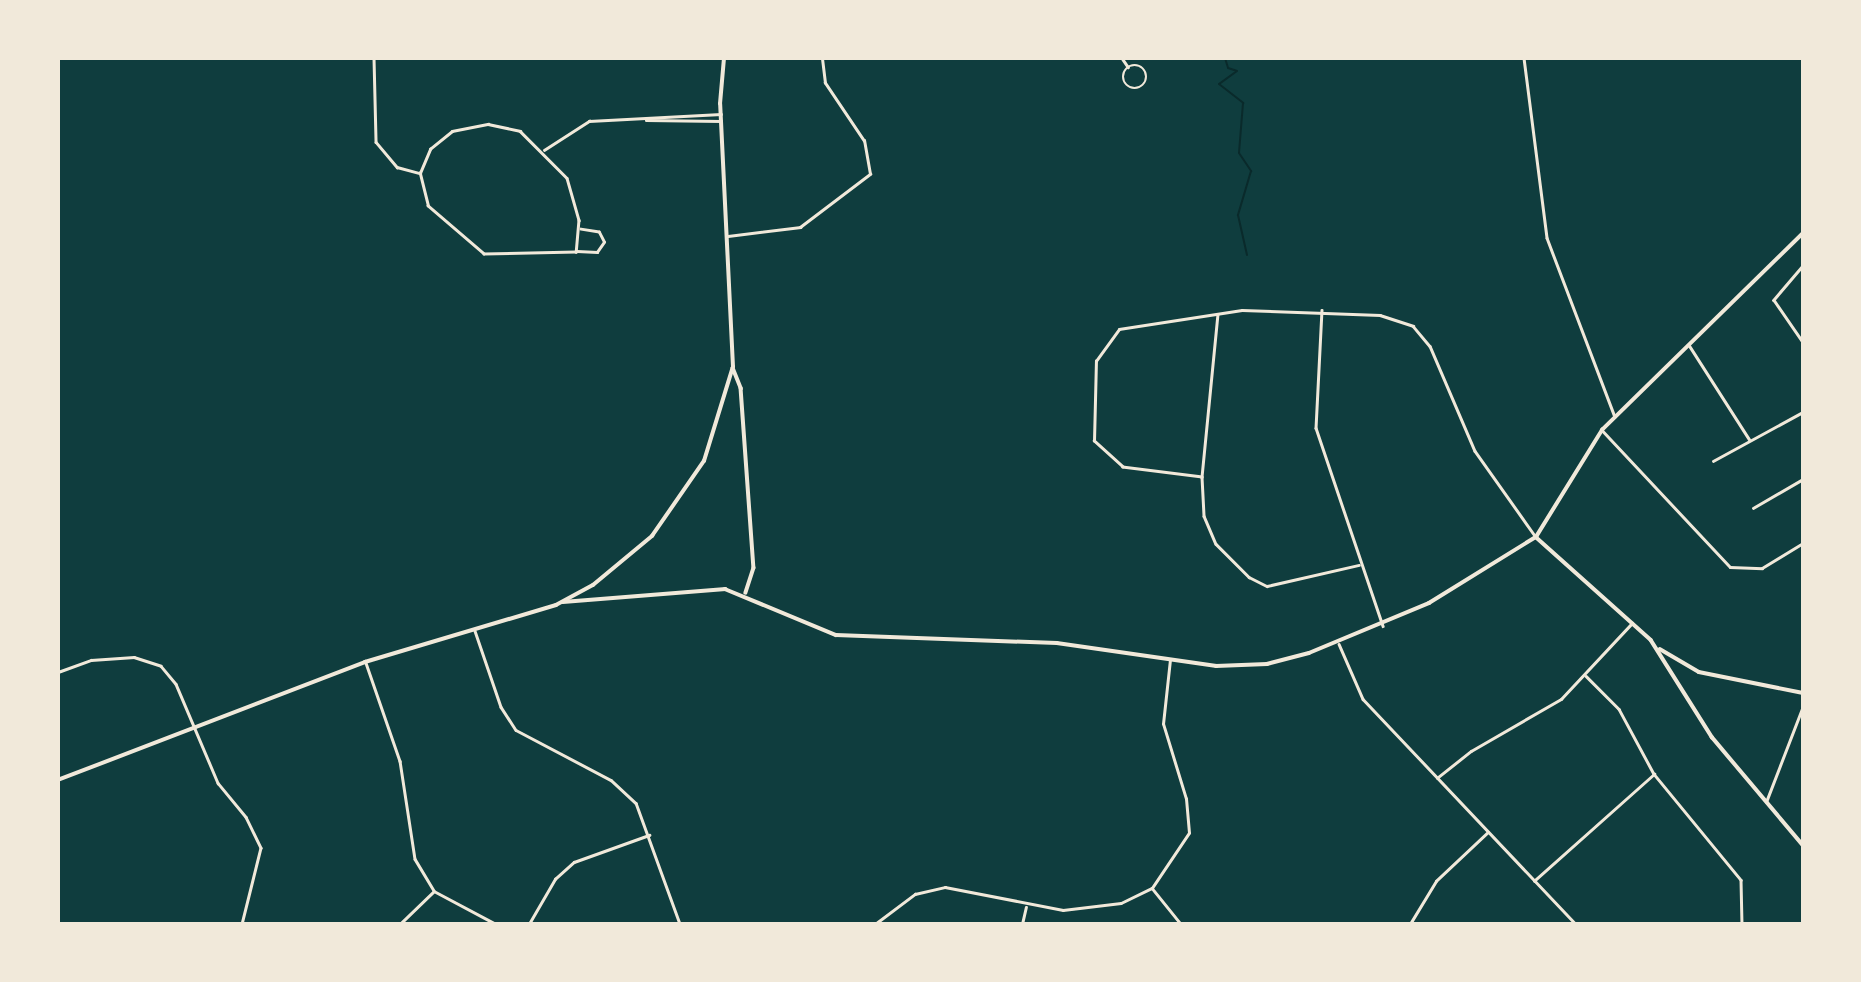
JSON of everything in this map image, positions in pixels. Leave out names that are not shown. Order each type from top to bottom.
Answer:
[{"type":"street","points":[[374,58],[376,142],[397,167],[420,173]]},
{"type":"street","points":[[563,603],[634,553],[679,503],[713,441],[733,368],[721,121],[724,58]]},
{"type":"street","points":[[727,236],[800,226],[870,174],[864,141],[825,83],[822,58]]},
{"type":"street","points":[[1122,58],[1128,67],[1126,84],[1143,86],[1144,69],[1128,67]]},
{"type":"street","points":[[1524,58],[1547,238],[1615,417]]},
{"type":"street","points":[[544,150],[589,121],[721,114]]},
{"type":"street","points":[[642,119],[721,121]]},
{"type":"street","points":[[578,251],[579,229],[572,187],[544,150],[514,127],[462,128],[430,149],[420,173],[428,206],[473,249],[503,258],[578,251],[597,252],[604,242],[599,232],[579,229]]},
{"type":"street","points":[[58,780],[194,723],[365,662],[563,603],[724,589],[746,593],[795,622],[836,635],[1057,643],[1170,660],[1267,664],[1339,644],[1383,626],[1478,577],[1536,537],[1602,430],[1803,233]]},
{"type":"street","points":[[1803,266],[1774,300],[1803,342]]},
{"type":"street","points":[[1322,310],[1316,428],[1359,565],[1383,626]]},
{"type":"street","points":[[1202,477],[1123,467],[1106,457],[1091,431],[1096,361],[1126,325],[1218,313],[1322,310],[1391,317],[1421,334],[1481,463],[1536,537],[1658,649],[1699,672],[1803,693]]},
{"type":"street","points":[[1218,313],[1202,477],[1203,516],[1216,544],[1261,584],[1290,585],[1359,565]]},
{"type":"street","points":[[1689,345],[1749,439]]},
{"type":"street","points":[[733,368],[740,381],[754,568],[746,593]]},
{"type":"street","points":[[1713,461],[1749,439],[1803,412]]},
{"type":"street","points":[[1602,430],[1730,567],[1762,568],[1803,543]]},
{"type":"street","points":[[1753,508],[1803,479]]},
{"type":"street","points":[[1437,778],[1586,676],[1632,623]]},
{"type":"street","points":[[475,631],[501,708],[516,730],[622,787],[649,835],[680,924]]},
{"type":"street","points":[[1339,644],[1356,690],[1576,924]]},
{"type":"street","points":[[1658,649],[1691,708],[1803,845]]},
{"type":"street","points":[[58,672],[110,658],[151,660],[176,684],[218,783],[246,817],[261,848],[242,924]]},
{"type":"street","points":[[875,924],[915,894],[944,887],[981,890],[1026,907],[1097,908],[1152,888],[1189,833],[1184,791],[1163,724],[1170,660]]},
{"type":"street","points":[[365,662],[400,761],[415,859],[434,891],[496,924]]},
{"type":"street","points":[[1586,676],[1619,709],[1654,774],[1741,880],[1742,924]]},
{"type":"street","points":[[1766,802],[1803,706]]},
{"type":"street","points":[[1534,881],[1654,774]]},
{"type":"street","points":[[1410,924],[1436,881],[1488,832]]},
{"type":"street","points":[[529,924],[555,879],[574,862],[649,835]]},
{"type":"street","points":[[1152,888],[1181,924]]},
{"type":"street","points":[[400,924],[434,891]]},
{"type":"street","points":[[1022,924],[1026,907]]},
{"type":"waterway","points":[[1225,58],[1228,68],[1237,71],[1219,84],[1243,103],[1239,153],[1251,171],[1238,215],[1247,255]]}]
